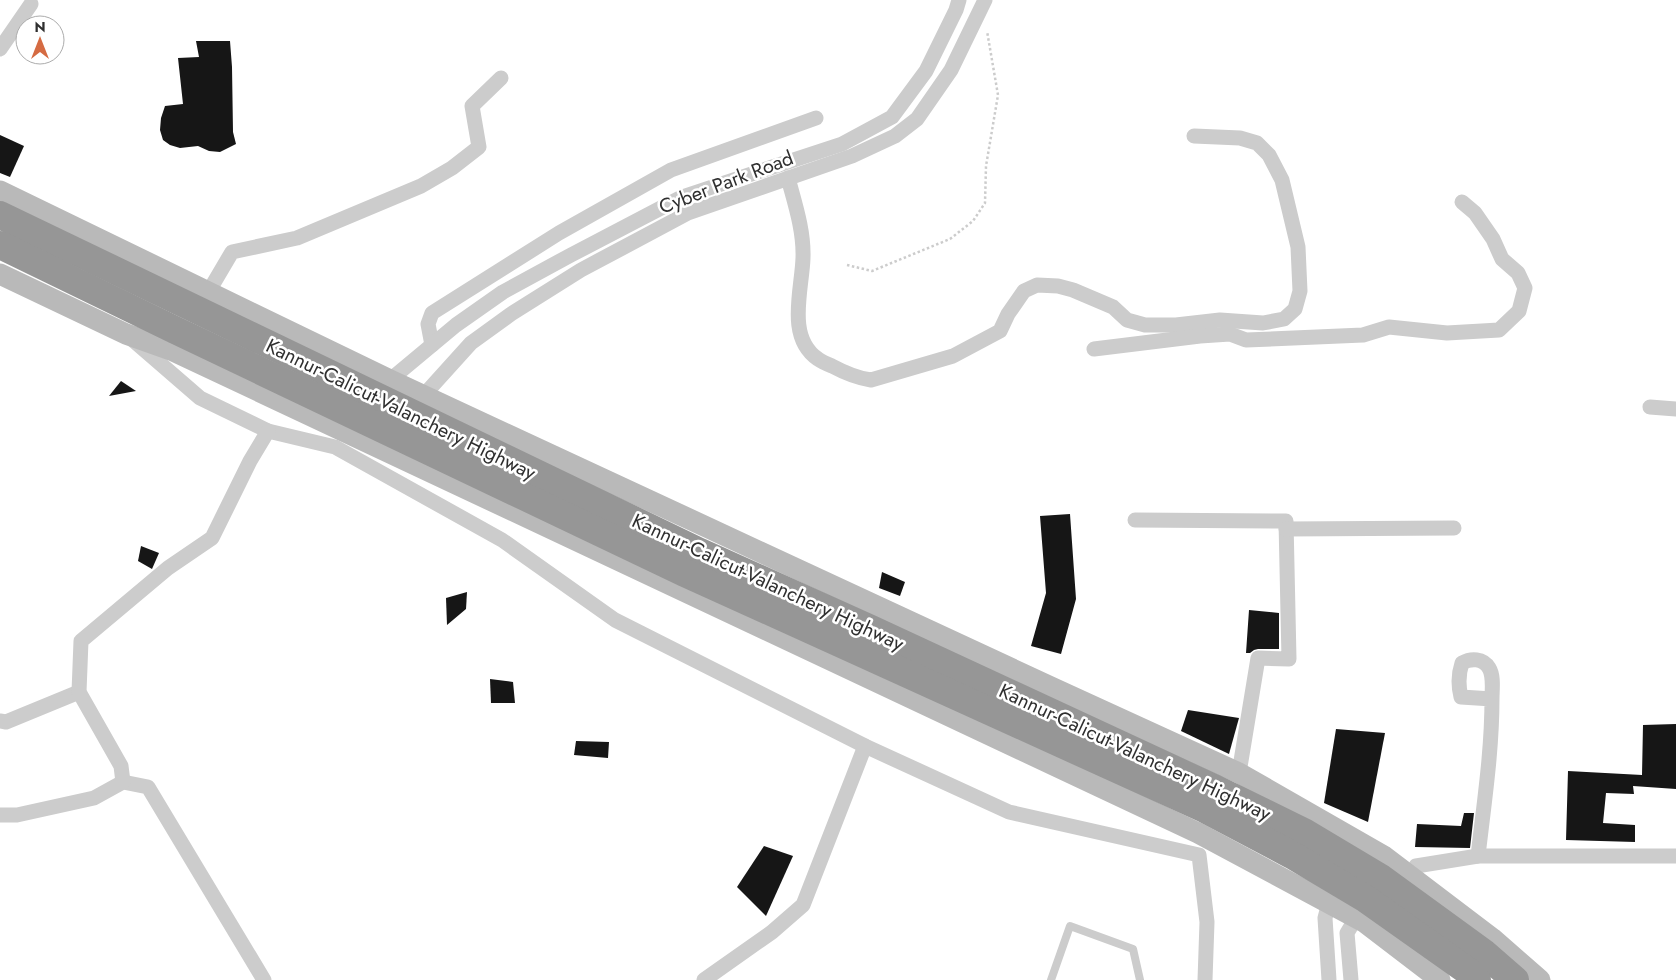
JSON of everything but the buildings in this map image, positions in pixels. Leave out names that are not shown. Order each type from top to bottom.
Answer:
[{"type":"highway","name":"Kannur-Calicut-Valanchery Highway","points":[[0,215],[200,300],[700,552],[907,645],[1304,832],[1381,878],[1477,968],[1516,980]]},
{"type":"highway","points":[[0,245],[685,573],[1205,809],[1292,855],[1477,968]]},
{"type":"street","points":[[390,380],[456,325],[503,292],[682,197],[842,144],[892,117],[926,71],[959,0]]},
{"type":"street","points":[[0,49],[31,4]]},
{"type":"street","name":"Cyber Park Road","points":[[424,395],[471,343],[511,314],[581,270],[688,213],[852,156],[895,136],[917,119],[951,70],[984,4]]},
{"type":"street","points":[[200,300],[232,252],[297,238],[421,186],[452,168],[479,147],[472,106],[501,78]]},
{"type":"street","points":[[432,345],[428,324],[432,314],[559,233],[671,170],[816,118]]},
{"type":"street","points":[[1094,348],[1220,320],[1263,323],[1284,319],[1295,309],[1300,291],[1298,247],[1282,180],[1269,155],[1257,143],[1240,138],[1194,136]]},
{"type":"street","points":[[788,178],[798,214],[801,234],[803,257],[798,323],[804,345],[817,359],[857,378],[871,380],[953,356],[1000,331],[1008,314],[1024,290],[1037,285],[1058,286],[1073,290],[1113,308],[1128,320],[1167,332],[1230,334],[1246,340],[1362,335],[1389,327],[1447,332],[1499,330],[1519,311],[1525,288],[1518,273],[1502,259],[1493,239],[1475,212],[1462,202]]},
{"type":"street","points":[[0,191],[200,300],[424,395],[1239,773],[1384,856],[1492,938],[1540,980]]},
{"type":"street","points":[[0,275],[126,334],[171,350],[1198,833],[1356,918],[1440,980]]},
{"type":"street","points":[[126,334],[200,398],[268,431],[335,447],[502,540],[614,620],[865,746],[1010,812],[1199,855],[1208,922],[1205,980]]},
{"type":"street","points":[[1650,407],[1676,408]]},
{"type":"street","points":[[123,782],[122,766],[79,692],[81,641],[168,568],[212,538],[250,461],[268,431]]},
{"type":"street","points":[[1135,520],[1286,521],[1290,659],[1258,658],[1239,773]]},
{"type":"street","points":[[1286,529],[1454,528]]},
{"type":"street","points":[[0,721],[6,722],[79,692]]},
{"type":"street","points":[[1478,856],[1489,770],[1492,699]]},
{"type":"street","points":[[704,980],[772,932],[803,905],[865,746]]},
{"type":"street","points":[[0,815],[17,815],[94,798],[123,782],[148,787],[264,980]]},
{"type":"street","points":[[1412,877],[1416,866],[1478,856],[1676,856]]},
{"type":"street","points":[[1329,904],[1324,918],[1329,980]]},
{"type":"street","points":[[1351,980],[1347,933],[1356,918]]},
{"type":"lane","points":[[1051,980],[1070,926],[1133,949],[1140,980]]},
{"type":"path","points":[[847,265],[872,271],[950,240],[973,221],[985,203],[986,166],[998,95],[984,4]]}]
